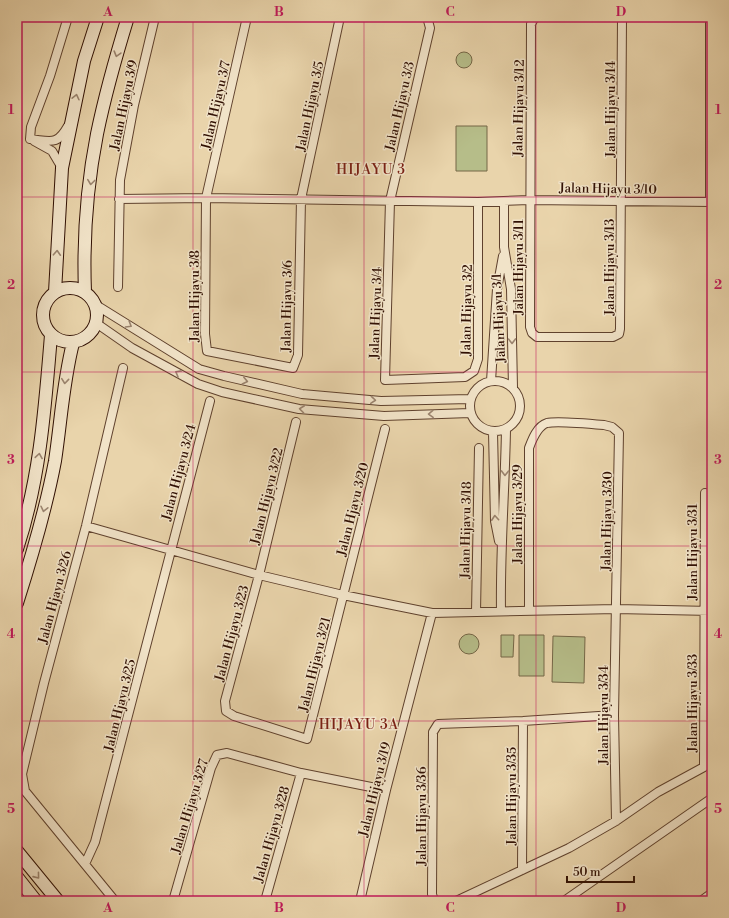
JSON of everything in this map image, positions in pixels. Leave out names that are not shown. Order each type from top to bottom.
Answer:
[{"type":"street","points":[[30,138],[31,127],[50,76],[68,17]]},
{"type":"street","points":[[55,292],[62,168],[84,61],[98,17]]},
{"type":"street","points":[[84,292],[87,209],[97,136],[109,81],[128,17]]},
{"type":"street","name":"Jalan Hijayu 3/9","points":[[119,199],[120,180],[134,105],[155,17]]},
{"type":"street","name":"Jalan Hijayu 3/7","points":[[206,198],[247,17]]},
{"type":"street","name":"Jalan Hijayu 3/5","points":[[301,200],[340,17]]},
{"type":"street","name":"Jalan Hijayu 3/3","points":[[390,201],[430,28],[427,17]]},
{"type":"street","name":"Jalan Hijayu 3/12","points":[[529,200],[532,24],[535,17]]},
{"type":"street","name":"Jalan Hijayu 3/14","points":[[621,200],[622,17]]},
{"type":"street","points":[[710,17],[711,202]]},
{"type":"street","points":[[30,138],[52,141],[61,137],[71,120]]},
{"type":"street","points":[[30,138],[52,151],[62,168]]},
{"type":"street","name":"Jalan Hijayu 3/10","points":[[119,199],[206,198],[478,202],[529,200],[621,200],[711,202]]},
{"type":"street","name":"Jalan Hijayu 3/8","points":[[206,198],[205,334],[207,350],[249,360]]},
{"type":"street","points":[[118,287],[119,199]]},
{"type":"street","name":"Jalan Hijayu 3/6","points":[[249,360],[293,368],[298,355],[301,200]]},
{"type":"street","name":"Jalan Hijayu 3/11","points":[[529,200],[530,327],[532,333],[537,337],[613,337],[618,334]]},
{"type":"street","name":"Jalan Hijayu 3/13","points":[[618,334],[620,330],[621,200]]},
{"type":"street","name":"Jalan Hijayu 3/4","points":[[390,201],[385,380],[430,380]]},
{"type":"street","name":"Jalan Hijayu 3/1","points":[[491,381],[497,289],[504,247],[504,201]]},
{"type":"street","name":"Jalan Hijayu 3/2","points":[[430,380],[465,377],[474,371],[478,360],[478,202]]},
{"type":"street","name":"Jalan Hijayu 3/1","points":[[504,247],[511,289],[513,388]]},
{"type":"street","points":[[96,305],[96,323],[88,336],[73,343],[65,342],[51,335],[44,325],[43,311],[45,304],[55,292],[70,287],[84,292],[96,305],[200,369],[224,376],[302,394],[381,401],[470,399]]},
{"type":"street","points":[[96,323],[132,348],[198,384],[222,392],[299,409],[384,416],[470,413]]},
{"type":"street","points":[[17,549],[27,518],[38,461],[51,335]]},
{"type":"street","points":[[17,603],[38,535],[48,492],[59,432],[66,371],[73,343]]},
{"type":"street","name":"Jalan Hjayu 3/26","points":[[115,901],[25,791],[22,774],[44,683],[86,526],[123,368]]},
{"type":"street","points":[[491,381],[506,384],[513,388],[520,402],[520,411],[517,418],[506,429],[493,432],[479,426],[470,413],[470,399],[477,388],[491,381]]},
{"type":"street","name":"Jalan Hijayu 3/24","points":[[170,550],[210,400]]},
{"type":"street","name":"Jalan Hijayu 3/22","points":[[259,575],[296,422]]},
{"type":"street","name":"Jalan Hijayu 3/29","points":[[529,611],[529,448],[538,430],[547,423],[604,425],[612,427],[619,433]]},
{"type":"street","name":"Jalan Hjayu 3/20","points":[[343,595],[385,429]]},
{"type":"street","points":[[501,611],[500,548],[504,520],[506,429]]},
{"type":"street","points":[[493,432],[495,521],[500,548]]},
{"type":"street","name":"Jalan Hijayu 3/30","points":[[616,610],[619,433]]},
{"type":"street","name":"Jalan Hijayu 3/18","points":[[476,612],[479,448]]},
{"type":"street","name":"Jalan Hijayu 3/31","points":[[705,493],[708,611]]},
{"type":"street","points":[[86,526],[259,575],[343,595],[432,613],[616,610],[708,611]]},
{"type":"street","name":"Jalan Hjayu 3/25","points":[[84,864],[97,835],[170,550]]},
{"type":"street","name":"Jalan Hijayu 3/23","points":[[259,575],[226,698],[226,711],[234,716],[307,738]]},
{"type":"street","name":"Jalan Hijayu 3/21","points":[[307,738],[343,595]]},
{"type":"street","name":"Jalan Hijayu 3/34","points":[[616,610],[614,715],[616,821]]},
{"type":"street","name":"Jalan Hijayu 3/33","points":[[456,901],[569,848],[616,821],[658,792],[704,767],[708,611]]},
{"type":"street","name":"Jalan Hijayu 3/19","points":[[360,901],[386,790],[432,613]]},
{"type":"street","points":[[523,721],[614,715]]},
{"type":"street","name":"Jalan Hijayu 3/36","points":[[434,901],[432,894],[433,732],[438,724],[523,721]]},
{"type":"street","name":"Jalan Hijayu 3/35","points":[[522,870],[523,721]]},
{"type":"street","name":"Jalan Hijayu 3/27","points":[[173,901],[211,768],[217,756],[227,753],[301,773]]},
{"type":"street","points":[[704,767],[712,763]]},
{"type":"street","points":[[301,773],[386,790]]},
{"type":"street","name":"Jalan Hijayu 3/28","points":[[265,901],[301,773]]},
{"type":"street","points":[[564,901],[712,798]]},
{"type":"street","points":[[17,851],[58,901]]},
{"type":"street","points":[[17,877],[36,901]]},
{"type":"street","points":[[701,901],[712,893]]},
{"type":"green space","points":[[464,52],[471,57],[472,60],[467,67],[464,68],[457,63],[456,60],[461,53]]},
{"type":"green space","points":[[456,126],[487,126],[487,171],[456,171]]},
{"type":"green space","points":[[465,634],[473,634],[479,640],[479,648],[473,654],[465,654],[459,648],[459,640]]},
{"type":"green space","points":[[501,635],[514,635],[513,657],[501,657]]},
{"type":"green space","points":[[519,635],[544,635],[544,676],[519,676]]},
{"type":"green space","points":[[553,636],[585,637],[584,683],[552,682]]},
{"type":"district","name":"HIJAYU 3","points":[[371,169]]},
{"type":"district","name":"HIJAYU 3A","points":[[359,724]]}]
